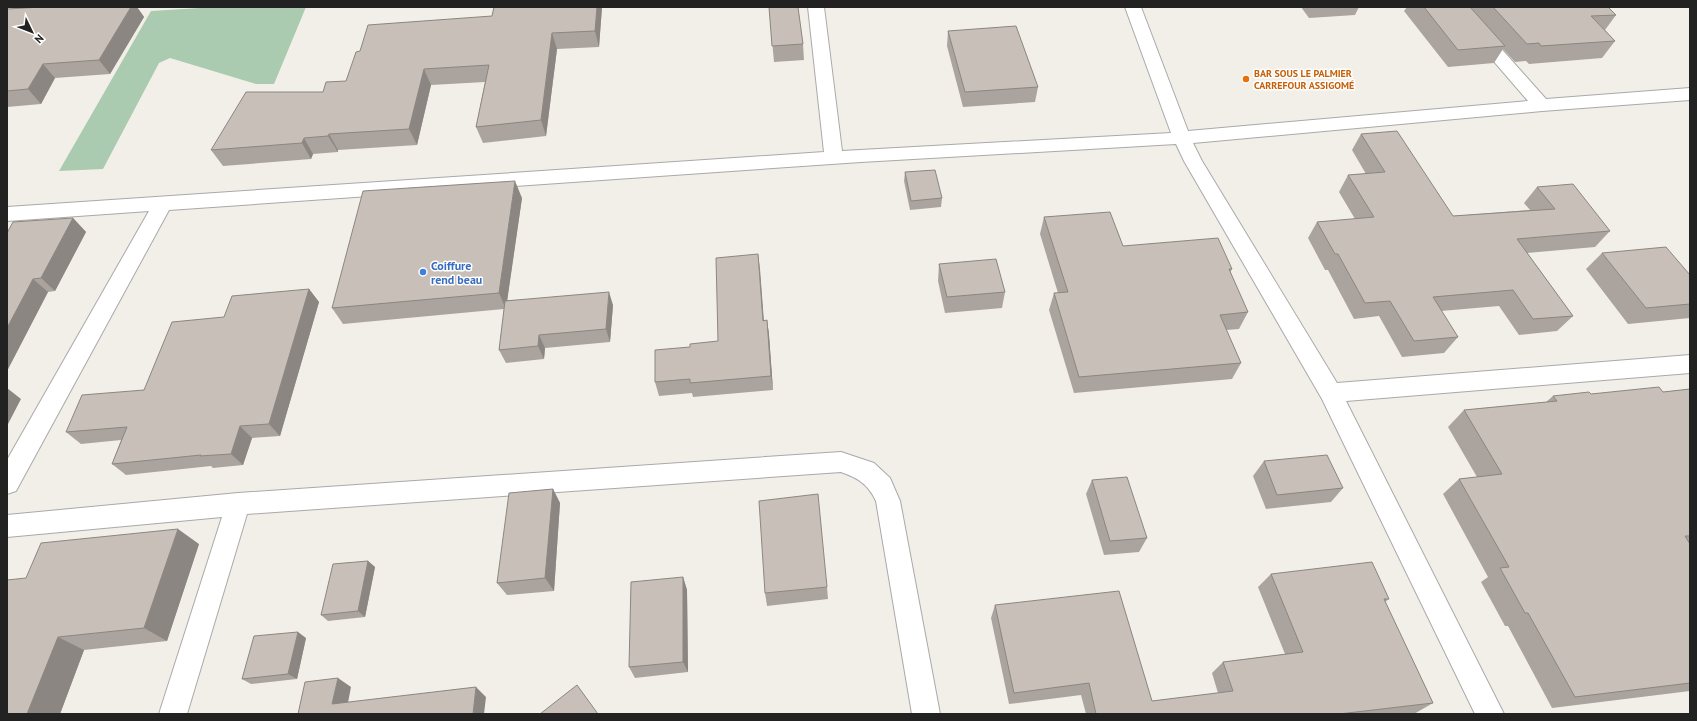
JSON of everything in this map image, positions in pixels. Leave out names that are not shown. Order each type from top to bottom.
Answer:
[{"type":"street","points":[[816,7],[834,158]]},
{"type":"street","points":[[1133,7],[1171,115],[1193,161],[1331,393],[1490,714]]},
{"type":"street","points":[[1455,7],[1542,105]]},
{"type":"street","points":[[7,214],[162,205],[834,158],[1182,138],[1542,105],[1690,94]]},
{"type":"street","points":[[7,483],[162,205]]},
{"type":"street","points":[[1331,393],[1690,364]]},
{"type":"street","points":[[7,526],[238,504],[841,462],[866,470],[881,486],[888,501],[926,714]]},
{"type":"street","points":[[173,714],[238,504]]},
{"type":"green space","points":[[217,7],[306,7],[274,84],[256,84],[170,58],[159,63],[103,169],[59,171],[151,11]]},
{"type":"building","points":[[42,7],[131,7],[99,60],[43,64],[28,89],[7,91],[7,9]]},
{"type":"building","points":[[494,7],[597,7],[595,31],[552,33],[541,120],[476,127],[489,65],[424,69],[409,129],[329,134],[328,136],[304,138],[302,143],[211,150],[246,92],[323,92],[326,82],[346,81],[356,52],[360,51],[368,25],[492,16]]},
{"type":"building","points":[[769,7],[798,7],[803,44],[772,46]]},
{"type":"building","points":[[1424,7],[1470,7],[1505,46],[1458,50]]},
{"type":"building","points":[[1493,7],[1608,7],[1616,15],[1591,16],[1615,41],[1541,46],[1539,43],[1527,44]]},
{"type":"building","points":[[1016,26],[1038,87],[965,92],[948,31]]},
{"type":"building","points":[[1397,131],[1453,216],[1555,209],[1537,187],[1573,184],[1610,231],[1517,239],[1573,316],[1533,319],[1513,290],[1433,297],[1458,337],[1414,341],[1390,301],[1365,303],[1338,254],[1335,254],[1317,222],[1374,217],[1348,175],[1385,172],[1361,134]]},
{"type":"building","points":[[935,170],[942,198],[911,201],[905,172]]},
{"type":"building","points":[[515,181],[499,293],[332,308],[363,191]]},
{"type":"building","points":[[1110,212],[1123,246],[1218,238],[1232,269],[1229,269],[1248,312],[1220,315],[1241,363],[1079,377],[1054,293],[1068,292],[1044,217]]},
{"type":"building","points":[[73,218],[41,278],[33,279],[7,328],[7,233],[13,222]]},
{"type":"building","points":[[1666,247],[1690,275],[1690,304],[1646,308],[1602,253]]},
{"type":"building","points":[[758,254],[763,321],[767,320],[771,376],[690,383],[690,379],[655,382],[655,350],[690,347],[690,344],[718,341],[716,258]]},
{"type":"building","points":[[996,259],[1005,292],[947,297],[939,264]]},
{"type":"building","points":[[309,289],[269,424],[240,426],[231,454],[200,456],[201,455],[112,464],[127,427],[66,432],[82,395],[144,390],[172,322],[224,317],[232,296]]},
{"type":"building","points":[[609,292],[606,329],[539,335],[538,346],[499,350],[505,301]]},
{"type":"building","points":[[1659,387],[1663,392],[1690,389],[1690,536],[1685,536],[1690,544],[1690,683],[1575,697],[1528,613],[1525,613],[1500,568],[1509,567],[1459,479],[1502,474],[1464,410],[1557,401],[1553,396],[1589,392],[1591,394]]},
{"type":"building","points":[[1327,455],[1343,488],[1277,495],[1264,461]]},
{"type":"building","points":[[1127,477],[1147,538],[1110,541],[1092,480]]},
{"type":"building","points":[[553,489],[545,578],[497,583],[509,493]]},
{"type":"building","points":[[818,494],[827,587],[765,593],[759,501]]},
{"type":"building","points":[[178,529],[144,628],[58,637],[27,714],[7,714],[7,580],[26,578],[41,543]]},
{"type":"building","points":[[368,561],[358,611],[321,615],[333,564]]},
{"type":"building","points":[[1372,562],[1389,599],[1384,599],[1433,703],[1339,714],[1096,714],[1089,683],[1014,693],[995,605],[1119,591],[1152,701],[1233,691],[1223,662],[1303,652],[1271,574]]},
{"type":"building","points":[[683,577],[683,662],[629,667],[631,582]]},
{"type":"building","points":[[298,632],[288,674],[242,679],[254,636]]},
{"type":"building","points":[[338,678],[332,704],[476,687],[473,714],[298,714],[305,682]]},
{"type":"building","points":[[577,685],[598,714],[540,714]]},
{"type":"place","name":"BAR SOUS LE PALMIER CARREFOUR ASSIGOMÉ","points":[[1246,79]]},
{"type":"place","name":"Coiffure rend beau","points":[[423,272]]}]
